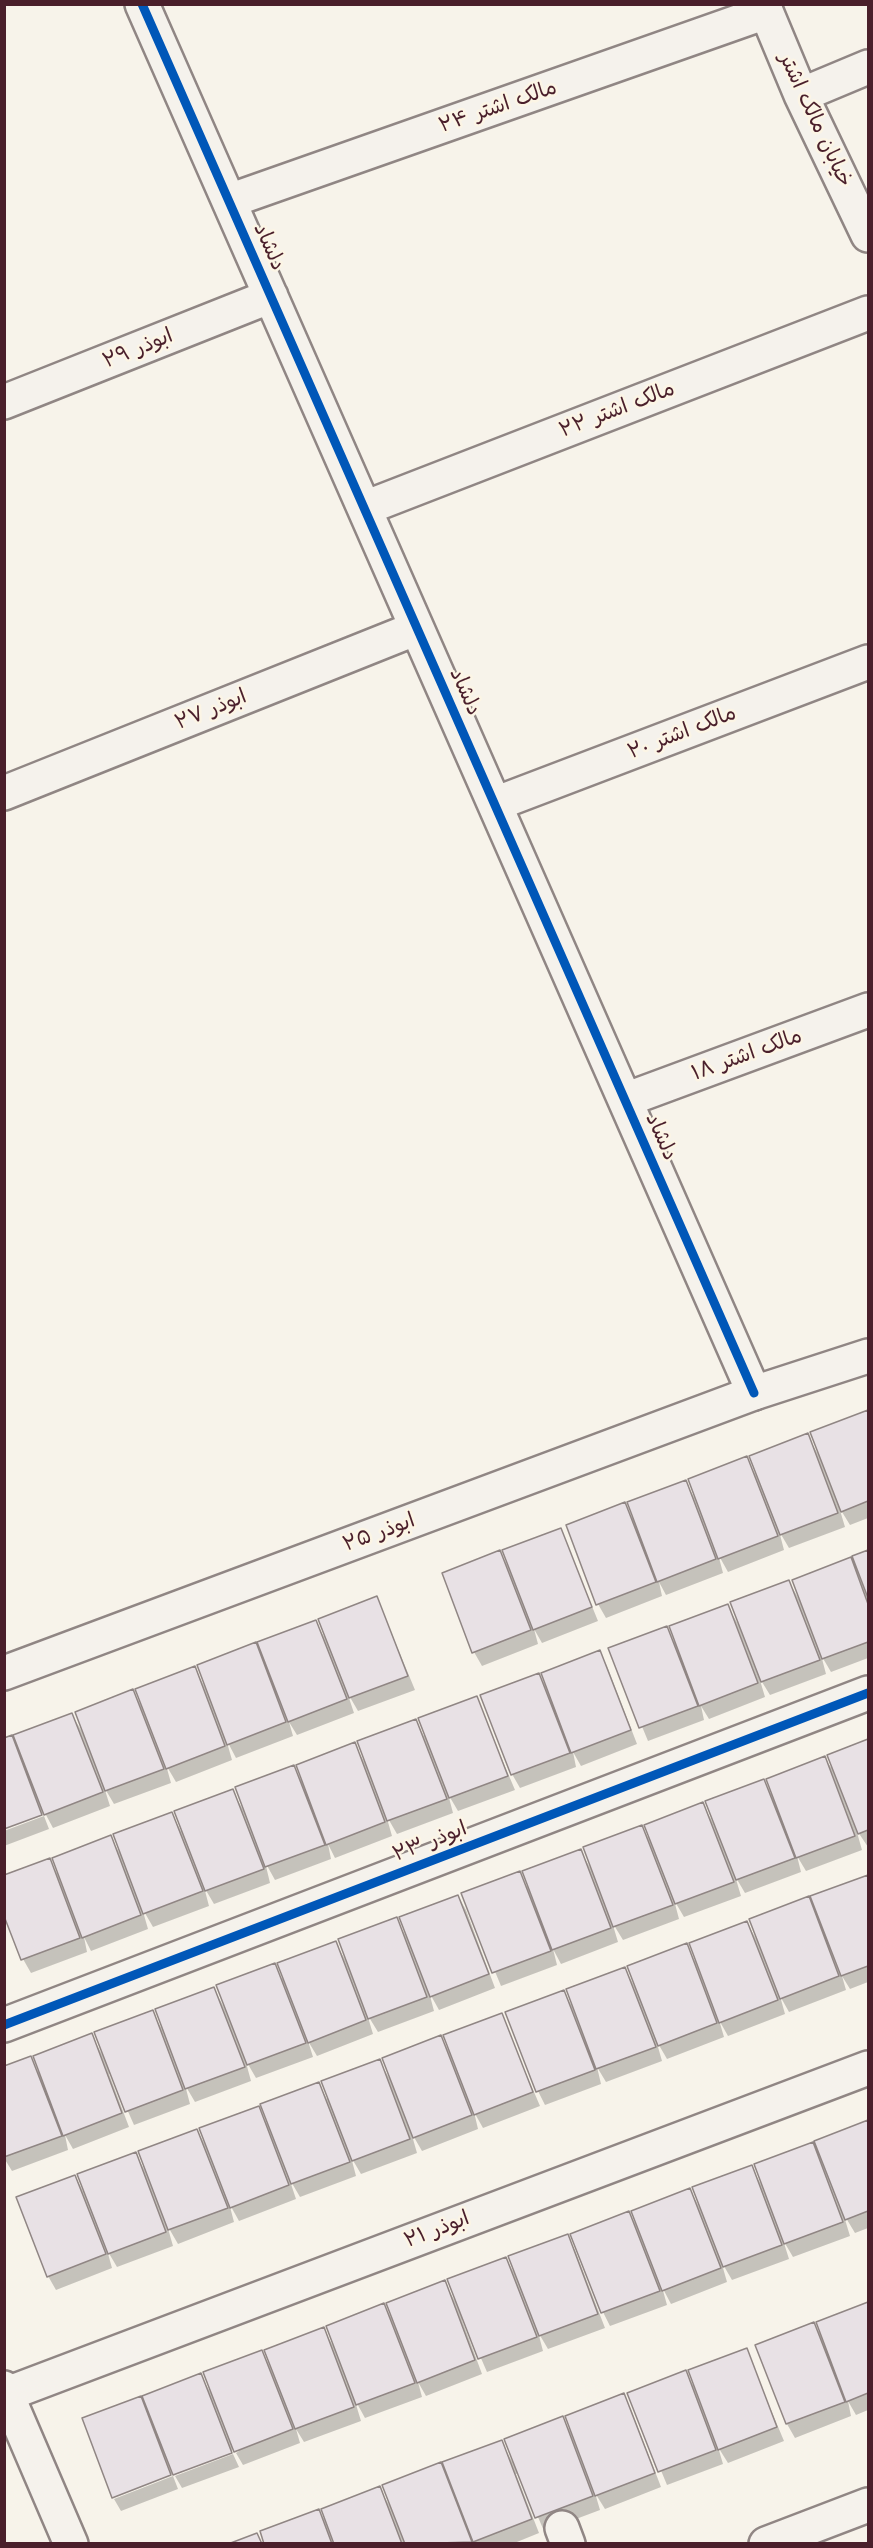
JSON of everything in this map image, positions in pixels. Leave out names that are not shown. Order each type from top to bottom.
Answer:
[{"type":"street","name":"دلشاد","points":[[142,4],[754,1394]]},
{"type":"street","name":"مالک اشتر ۲۴","points":[[229,201],[765,8]]},
{"type":"street","name":"خیابان مالک اشتر","points":[[765,8],[801,95],[868,235]]},
{"type":"street","points":[[801,95],[868,68]]},
{"type":"street","name":"ابوذر ۲۹","points":[[4,402],[271,296]]},
{"type":"street","name":"مالک اشتر ۲۲","points":[[365,508],[868,313]]},
{"type":"street","name":"ابوذر ۲۷","points":[[4,792],[417,628]]},
{"type":"street","name":"مالک اشتر ۲۰","points":[[495,804],[868,662]]},
{"type":"street","name":"مالک اشتر ۱۸","points":[[625,1100],[868,1010]]},
{"type":"street","name":"ابوذر ۲۵","points":[[4,1673],[754,1394],[868,1356]]},
{"type":"street","name":"ابوذر ۲۳","points":[[4,2025],[868,1692]]},
{"type":"street","name":"ابوذر ۲۱","points":[[6,2391],[868,2068]]},
{"type":"street","points":[[6,2391],[71,2544]]},
{"type":"street","points":[[766,2544],[868,2505]]},
{"type":"building","points":[[868,1410],[868,1501],[841,1512],[810,1432]]},
{"type":"building","points":[[808,1433],[838,1513],[780,1535],[749,1456]]},
{"type":"building","points":[[747,1456],[778,1536],[718,1559],[688,1479]]},
{"type":"building","points":[[686,1480],[716,1559],[657,1582],[627,1502]]},
{"type":"building","points":[[625,1502],[656,1582],[596,1605],[566,1525]]},
{"type":"building","points":[[561,1528],[592,1607],[533,1630],[502,1550]]},
{"type":"building","points":[[500,1550],[531,1630],[472,1653],[442,1573]]},
{"type":"building","points":[[868,1550],[868,1598],[852,1556]]},
{"type":"building","points":[[851,1557],[868,1604],[868,1642],[822,1659],[792,1580]]},
{"type":"building","points":[[789,1580],[820,1660],[761,1682],[730,1602]]},
{"type":"building","points":[[377,1596],[408,1676],[349,1698],[318,1619]]},
{"type":"building","points":[[728,1604],[758,1683],[699,1706],[669,1626]]},
{"type":"building","points":[[316,1620],[347,1699],[288,1722],[257,1642]]},
{"type":"building","points":[[667,1626],[698,1706],[639,1728],[608,1648]]},
{"type":"building","points":[[256,1642],[286,1722],[227,1745],[197,1665]]},
{"type":"building","points":[[600,1650],[631,1730],[571,1753],[541,1673]]},
{"type":"building","points":[[195,1666],[225,1746],[166,1769],[135,1689]]},
{"type":"building","points":[[539,1673],[570,1753],[511,1775],[480,1695]]},
{"type":"building","points":[[133,1689],[164,1769],[105,1791],[75,1712]]},
{"type":"building","points":[[477,1696],[508,1776],[449,1798],[418,1718]]},
{"type":"building","points":[[72,1713],[103,1792],[44,1815],[13,1735]]},
{"type":"building","points":[[416,1719],[447,1799],[387,1821],[357,1741]]},
{"type":"building","points":[[12,1735],[42,1815],[4,1829],[4,1738]]},
{"type":"building","points":[[868,1739],[868,1830],[858,1834],[827,1755]]},
{"type":"building","points":[[355,1742],[385,1822],[326,1845],[296,1765]]},
{"type":"building","points":[[825,1756],[855,1836],[796,1858],[766,1779]]},
{"type":"building","points":[[294,1765],[325,1845],[265,1867],[235,1787]]},
{"type":"building","points":[[764,1779],[795,1858],[736,1880],[705,1801]]},
{"type":"building","points":[[233,1789],[264,1869],[205,1891],[174,1811]]},
{"type":"building","points":[[703,1802],[734,1882],[675,1904],[644,1825]]},
{"type":"building","points":[[172,1812],[203,1891],[143,1914],[113,1834]]},
{"type":"building","points":[[642,1825],[673,1905],[613,1927],[583,1847]]},
{"type":"building","points":[[111,1835],[141,1915],[82,1938],[52,1858]]},
{"type":"building","points":[[581,1849],[611,1928],[552,1950],[522,1871]]},
{"type":"building","points":[[50,1858],[80,1938],[21,1960],[4,1916],[4,1875]]},
{"type":"building","points":[[520,1871],[551,1951],[492,1973],[461,1893]]},
{"type":"building","points":[[868,1875],[868,1966],[841,1976],[810,1896]]},
{"type":"building","points":[[458,1895],[489,1974],[430,1997],[399,1917]]},
{"type":"building","points":[[809,1896],[839,1976],[780,1999],[749,1919]]},
{"type":"building","points":[[397,1917],[427,1997],[368,2019],[338,1939]]},
{"type":"building","points":[[747,1921],[778,2000],[719,2023],[689,1943]]},
{"type":"building","points":[[336,1941],[366,2020],[308,2043],[277,1963]]},
{"type":"building","points":[[687,1943],[717,2023],[658,2046],[627,1966]]},
{"type":"building","points":[[275,1963],[306,2043],[247,2065],[216,1985]]},
{"type":"building","points":[[625,1967],[656,2047],[596,2069],[566,1989]]},
{"type":"building","points":[[214,1987],[245,2067],[185,2089],[155,2009]]},
{"type":"building","points":[[564,1990],[595,2070],[536,2092],[505,2012]]},
{"type":"building","points":[[153,2010],[183,2090],[125,2112],[94,2032]]},
{"type":"building","points":[[502,2013],[533,2092],[474,2115],[443,2035]]},
{"type":"building","points":[[92,2033],[122,2113],[63,2136],[33,2056]]},
{"type":"building","points":[[441,2035],[472,2115],[413,2138],[382,2058]]},
{"type":"building","points":[[31,2056],[62,2136],[4,2157],[4,2066]]},
{"type":"building","points":[[380,2059],[410,2139],[352,2161],[321,2081]]},
{"type":"building","points":[[319,2082],[350,2162],[291,2184],[260,2104]]},
{"type":"building","points":[[259,2106],[289,2185],[230,2208],[199,2128]]},
{"type":"building","points":[[868,2120],[868,2211],[845,2220],[814,2141]]},
{"type":"building","points":[[197,2129],[228,2208],[168,2230],[138,2151]]},
{"type":"building","points":[[813,2142],[843,2222],[784,2244],[754,2164]]},
{"type":"building","points":[[136,2152],[166,2232],[108,2254],[77,2174]]},
{"type":"building","points":[[752,2165],[782,2245],[723,2267],[692,2187]]},
{"type":"building","points":[[75,2175],[106,2254],[47,2277],[16,2197]]},
{"type":"building","points":[[690,2188],[721,2268],[662,2291],[631,2211]]},
{"type":"building","points":[[629,2211],[660,2291],[601,2313],[570,2234]]},
{"type":"building","points":[[568,2234],[598,2314],[539,2336],[508,2256]]},
{"type":"building","points":[[506,2257],[537,2337],[478,2359],[447,2279]]},
{"type":"building","points":[[445,2280],[475,2360],[417,2383],[386,2303]]},
{"type":"building","points":[[868,2302],[868,2393],[846,2402],[816,2322]]},
{"type":"building","points":[[384,2303],[415,2383],[356,2405],[326,2326]]},
{"type":"building","points":[[814,2322],[845,2402],[786,2424],[755,2345]]},
{"type":"building","points":[[324,2327],[354,2407],[295,2429],[264,2350]]},
{"type":"building","points":[[747,2348],[777,2427],[718,2450],[688,2370]]},
{"type":"building","points":[[262,2350],[293,2429],[234,2452],[203,2372]]},
{"type":"building","points":[[686,2370],[716,2450],[658,2472],[627,2393]]},
{"type":"building","points":[[201,2373],[232,2453],[173,2475],[142,2396]]},
{"type":"building","points":[[624,2393],[655,2473],[595,2496],[565,2416]]},
{"type":"building","points":[[141,2396],[171,2475],[112,2498],[82,2418]]},
{"type":"building","points":[[563,2416],[593,2496],[535,2518],[504,2439]]},
{"type":"building","points":[[502,2440],[532,2519],[473,2542],[442,2462]]},
{"type":"building","points":[[441,2462],[472,2542],[405,2544],[382,2485]]},
{"type":"building","points":[[380,2486],[402,2544],[334,2544],[321,2509]]},
{"type":"building","points":[[319,2509],[332,2544],[264,2544],[260,2531]]},
{"type":"building","points":[[257,2533],[262,2544],[228,2544]]},
{"type":"cycle path","points":[[142,4],[754,1393]]},
{"type":"cycle path","points":[[4,2025],[868,1693]]}]
